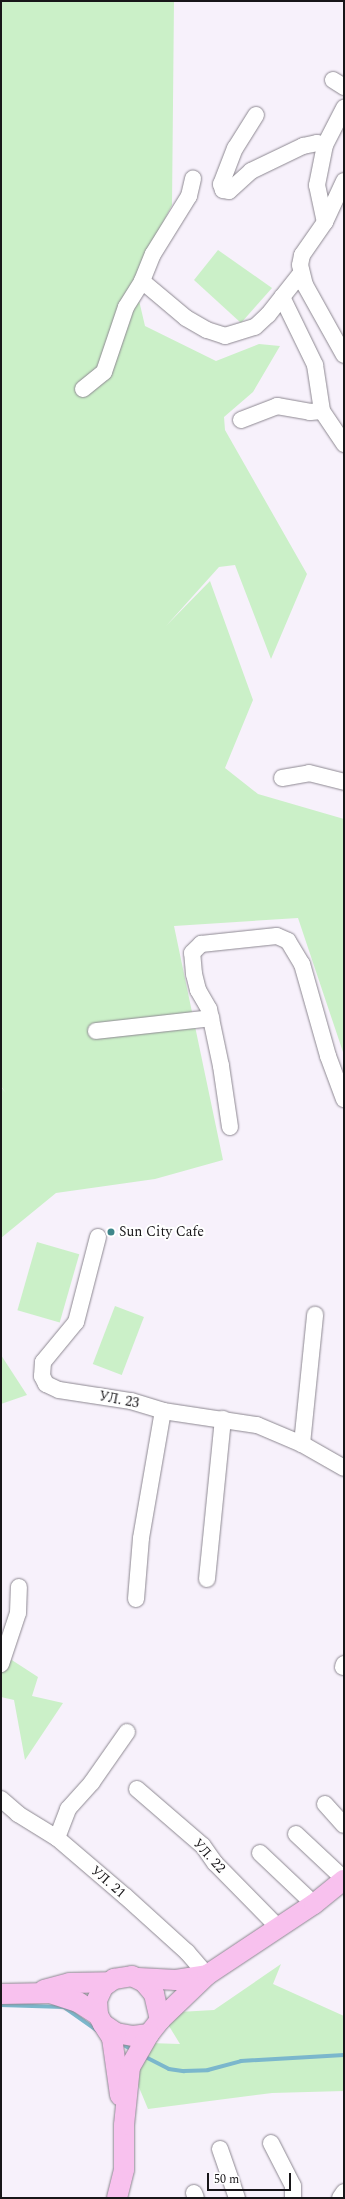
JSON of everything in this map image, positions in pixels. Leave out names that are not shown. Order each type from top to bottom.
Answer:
[{"type":"main road","points":[[117,2198],[124,2169],[124,2125],[130,2067],[155,2027],[207,1975],[278,1926],[314,1904],[344,1880]]},
{"type":"main road","points":[[36,1993],[70,1983],[109,1982],[120,1976],[176,1980],[207,1975]]},
{"type":"main road","points":[[138,1978],[154,1994],[155,2027]]},
{"type":"main road","points":[[109,1982],[97,2000],[101,2019],[114,2047],[124,2125]]},
{"type":"main road","points":[[1,1994],[36,1993],[63,1996],[101,2019],[116,2033],[133,2036],[155,2027]]},
{"type":"street","points":[[325,222],[317,185],[325,145],[344,108]]},
{"type":"street","points":[[256,115],[235,148],[221,184],[224,191],[229,191],[251,172],[303,146],[317,142],[325,145]]},
{"type":"street","points":[[83,389],[104,372],[126,307],[142,281],[153,254],[189,196],[193,178]]},
{"type":"street","points":[[344,181],[325,222],[302,255],[301,273],[344,355]]},
{"type":"street","points":[[142,281],[186,318],[207,330],[225,336],[255,327],[301,273]]},
{"type":"street","points":[[282,297],[315,365],[322,410],[344,444]]},
{"type":"street","points":[[327,324],[344,330]]},
{"type":"street","points":[[241,420],[277,406],[310,412],[322,410]]},
{"type":"street","points":[[282,778],[310,773],[344,782]]},
{"type":"street","points":[[230,1127],[221,1066],[211,1018],[196,982],[192,953],[194,948],[201,944],[238,939],[283,938],[293,947],[302,964],[328,1056],[344,1099]]},
{"type":"street","points":[[96,1031],[211,1018]]},
{"type":"street","name":"УЛ. 23","points":[[98,1237],[76,1322],[43,1362],[42,1376],[46,1384],[54,1388],[131,1402],[163,1411],[257,1425],[302,1444],[344,1468]]},
{"type":"street","points":[[302,1444],[315,1315]]},
{"type":"street","points":[[136,1600],[141,1538],[163,1411]]},
{"type":"street","points":[[207,1579],[223,1419]]},
{"type":"street","points":[[1,1664],[18,1613],[19,1587]]},
{"type":"street","points":[[57,1838],[68,1809],[92,1782],[127,1732]]},
{"type":"street","name":"УЛ. 22","points":[[137,1789],[203,1846],[214,1863],[278,1926]]},
{"type":"street","name":"УЛ. 21","points":[[1,1799],[18,1814],[57,1838],[187,1952],[207,1975]]},
{"type":"street","points":[[324,1804],[344,1825]]},
{"type":"street","points":[[296,1834],[344,1880]]},
{"type":"street","points":[[260,1853],[314,1904]]},
{"type":"street","points":[[271,2144],[293,2186],[293,2198]]},
{"type":"street","points":[[220,2149],[237,2198]]},
{"type":"street","points":[[340,2198],[344,2192]]},
{"type":"green space","points":[[1,1],[174,1],[172,205],[134,279],[145,326],[216,361],[259,344],[280,346],[253,392],[224,417],[225,430],[307,574],[271,659],[235,565],[219,567],[166,626],[210,581],[253,700],[225,768],[258,794],[344,819],[344,1055],[298,918],[174,926],[223,1160],[155,1179],[56,1193],[1,1238],[1,1087],[6,1093],[1,1086]]},
{"type":"green space","points":[[218,250],[272,288],[241,323],[194,280]]},
{"type":"green space","points":[[37,1242],[79,1254],[60,1322],[17,1310]]},
{"type":"green space","points":[[115,1306],[144,1317],[122,1375],[93,1364]]},
{"type":"green space","points":[[1,1355],[27,1395],[1,1404]]},
{"type":"green space","points":[[1,1653],[38,1677],[32,1696],[63,1703],[25,1760],[14,1700],[1,1697]]},
{"type":"green space","points":[[281,1964],[273,1984],[344,2016],[344,2091],[272,2093],[148,2109],[133,2073],[149,2043],[180,2044],[161,2013],[214,2010]]},
{"type":"waterway","points":[[1,2005],[64,2007],[98,2031]]},
{"type":"waterway","points":[[119,2042],[133,2050]]},
{"type":"waterway","points":[[144,2056],[169,2069],[184,2071],[208,2070],[241,2061],[344,2055]]},
{"type":"place","name":"Sun City Cafe","points":[[111,1232]]}]
